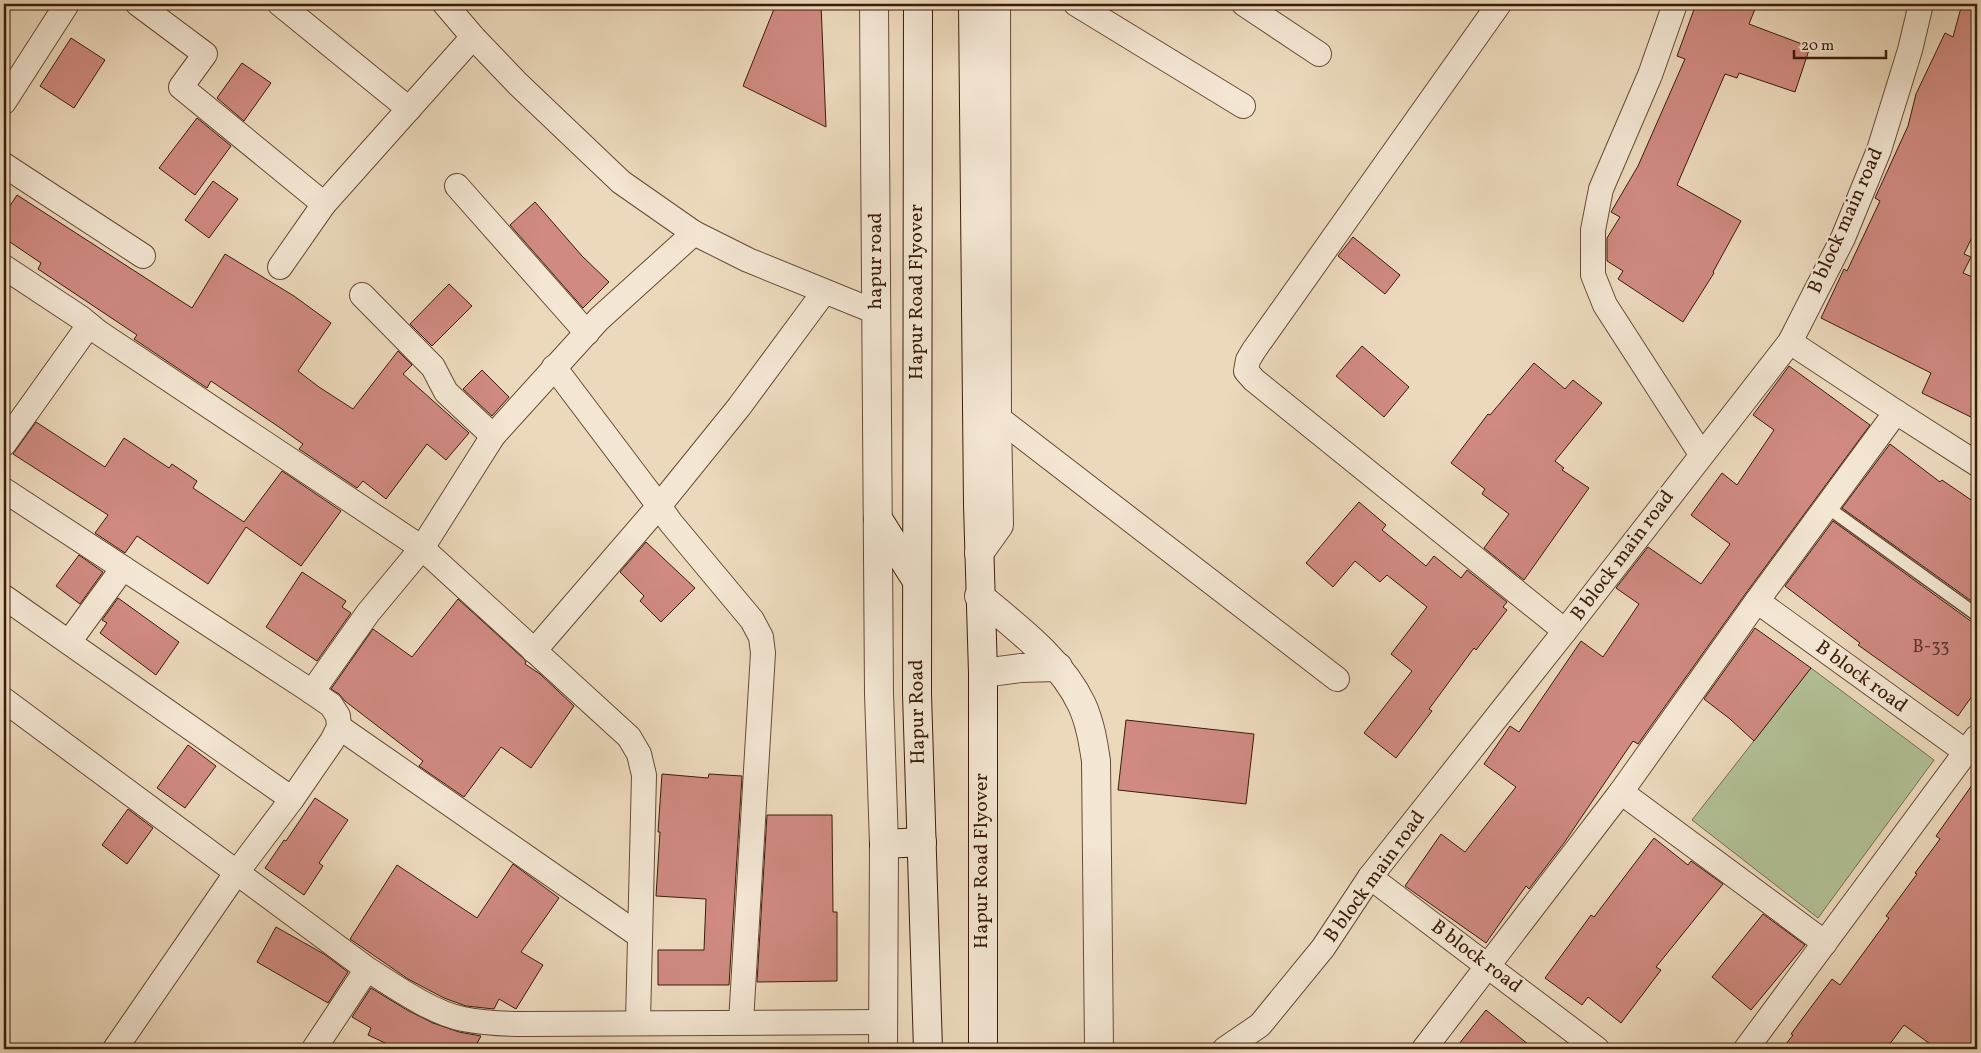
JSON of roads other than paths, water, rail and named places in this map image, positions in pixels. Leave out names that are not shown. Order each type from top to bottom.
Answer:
[{"type":"main road","name":"hapur road","points":[[874,4],[879,692],[884,844],[883,1049]]},
{"type":"main road","name":"Hapur Road Flyover","points":[[917,581],[918,4]]},
{"type":"main road","points":[[972,4],[979,553]]},
{"type":"main road","points":[[979,553],[999,525],[996,4]]},
{"type":"main road","points":[[878,519],[917,581]]},
{"type":"main road","name":"Hapur Road Flyover","points":[[979,553],[983,673],[983,1049]]},
{"type":"main road","name":"Hapur Road","points":[[917,581],[917,694],[922,842]]},
{"type":"main road","points":[[980,596],[1058,667],[1081,704],[1091,732],[1096,761],[1099,1049]]},
{"type":"main road","points":[[983,673],[1021,668],[1058,667]]},
{"type":"main road","points":[[884,844],[922,842],[928,1049]]},
{"type":"street","points":[[4,102],[67,4]]},
{"type":"street","points":[[138,4],[205,54],[181,87],[324,204]]},
{"type":"street","points":[[280,4],[409,109]]},
{"type":"street","points":[[445,4],[473,37],[518,84],[622,182],[694,233],[748,260],[876,312]]},
{"type":"street","points":[[1076,4],[1243,106]]},
{"type":"street","points":[[1244,4],[1319,54]]},
{"type":"street","points":[[1498,4],[1254,350],[1248,360],[1246,371],[1254,380],[1565,632]]},
{"type":"street","points":[[1675,4],[1650,75],[1601,189],[1592,230],[1593,275],[1605,305],[1702,454]]},
{"type":"street","name":"B block main road","points":[[1225,1049],[1260,1025],[1323,948],[1370,877],[1565,632],[1790,342],[1844,238],[1879,150],[1910,50],[1921,4]]},
{"type":"street","points":[[280,267],[324,204],[473,37]]},
{"type":"street","points":[[4,165],[144,256]]},
{"type":"street","points":[[457,186],[587,333]]},
{"type":"street","points":[[312,692],[368,613],[422,548],[493,436],[587,333],[638,283],[694,233]]},
{"type":"street","points":[[4,267],[82,318],[106,338],[422,548],[629,737],[639,754],[644,775],[638,1022]]},
{"type":"street","points":[[534,650],[659,506],[739,408],[824,292]]},
{"type":"street","points":[[362,295],[433,367],[446,392],[493,436]]},
{"type":"street","points":[[4,444],[89,325]]},
{"type":"street","points":[[1790,342],[1977,464]]},
{"type":"street","points":[[554,367],[670,523],[752,620],[761,637],[762,663],[741,1022]]},
{"type":"street","points":[[1424,1049],[1621,792],[1757,601],[1896,412]]},
{"type":"street","points":[[997,417],[1337,679]]},
{"type":"street","points":[[4,490],[312,692],[331,705],[338,716],[339,727],[332,741],[292,799],[237,872],[115,1049]]},
{"type":"street","points":[[69,642],[122,568]]},
{"type":"street","points":[[4,596],[292,799]]},
{"type":"street","name":"B block road","points":[[1746,1049],[1972,744],[1757,601]]},
{"type":"street","points":[[4,700],[367,969],[419,1002],[461,1019],[494,1024],[883,1022]]},
{"type":"street","points":[[339,727],[640,936]]},
{"type":"street","points":[[1621,792],[1825,943]]},
{"type":"street","name":"B block road","points":[[1370,877],[1489,966],[1583,1045]]},
{"type":"street","points":[[314,1049],[367,969]]},
{"type":"lane","points":[[1827,507],[1977,615]]}]
